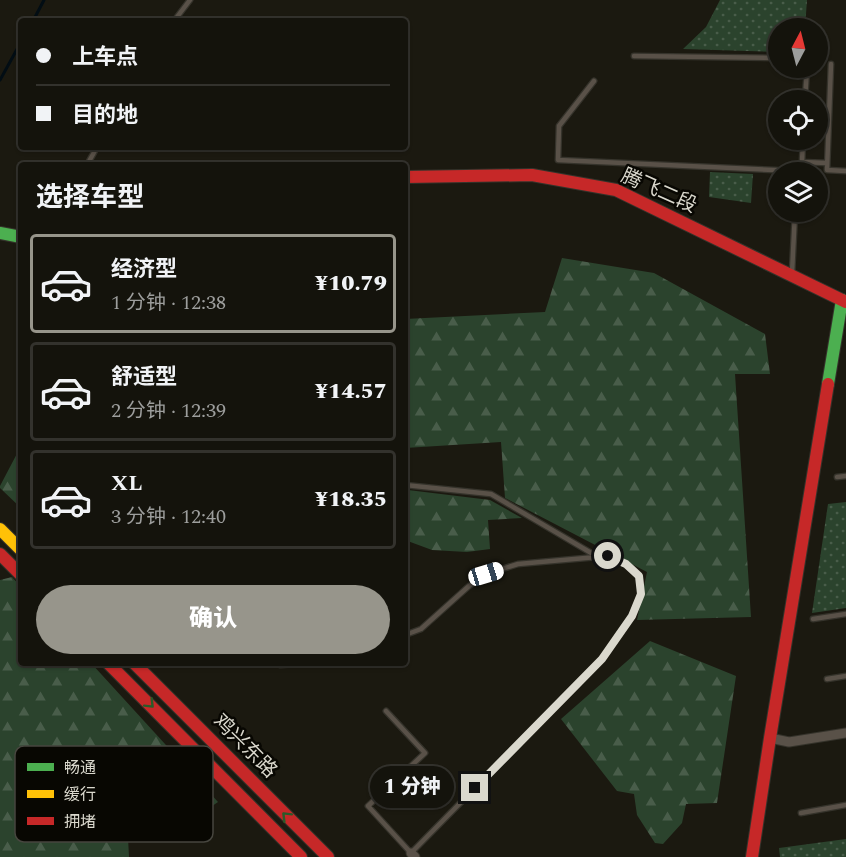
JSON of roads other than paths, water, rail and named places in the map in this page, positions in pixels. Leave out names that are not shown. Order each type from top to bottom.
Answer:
[{"type":"main road","name":"腾飞二段","points":[[408,177],[532,175],[616,190],[844,301]]},
{"type":"main road","points":[[0,233],[18,236]]},
{"type":"main road","points":[[752,857],[844,301]]},
{"type":"main road","points":[[0,529],[18,547]]},
{"type":"main road","points":[[0,554],[18,572]]},
{"type":"main road","name":"鸡兴东路","points":[[111,666],[191,746]]},
{"type":"main road","name":"鸡兴东路","points":[[137,666],[328,857]]},
{"type":"main road","name":"鸡兴东路","points":[[213,769],[301,857]]},
{"type":"street","points":[[770,738],[789,742],[846,734]]},
{"type":"lane","points":[[176,18],[190,0]]},
{"type":"lane","points":[[634,56],[768,58]]},
{"type":"lane","points":[[827,162],[831,64]]},
{"type":"lane","points":[[594,81],[559,126],[558,160],[768,171]]},
{"type":"lane","points":[[802,162],[803,150]]},
{"type":"lane","points":[[828,170],[846,171]]},
{"type":"lane","points":[[792,275],[795,222]]},
{"type":"lane","points":[[837,477],[846,476]]},
{"type":"lane","points":[[408,484],[490,494],[598,557]]},
{"type":"lane","points":[[386,711],[425,753],[368,806],[413,855],[602,659],[632,616],[641,594],[639,576],[626,564],[608,556],[518,564],[486,574],[469,586],[421,629],[408,634]]},
{"type":"lane","points":[[813,619],[846,614]]},
{"type":"lane","points":[[827,679],[846,676]]},
{"type":"lane","points":[[801,813],[846,805]]},
{"type":"waterway","points":[[35,18],[44,0]]},
{"type":"waterway","points":[[0,80],[18,47]]}]
